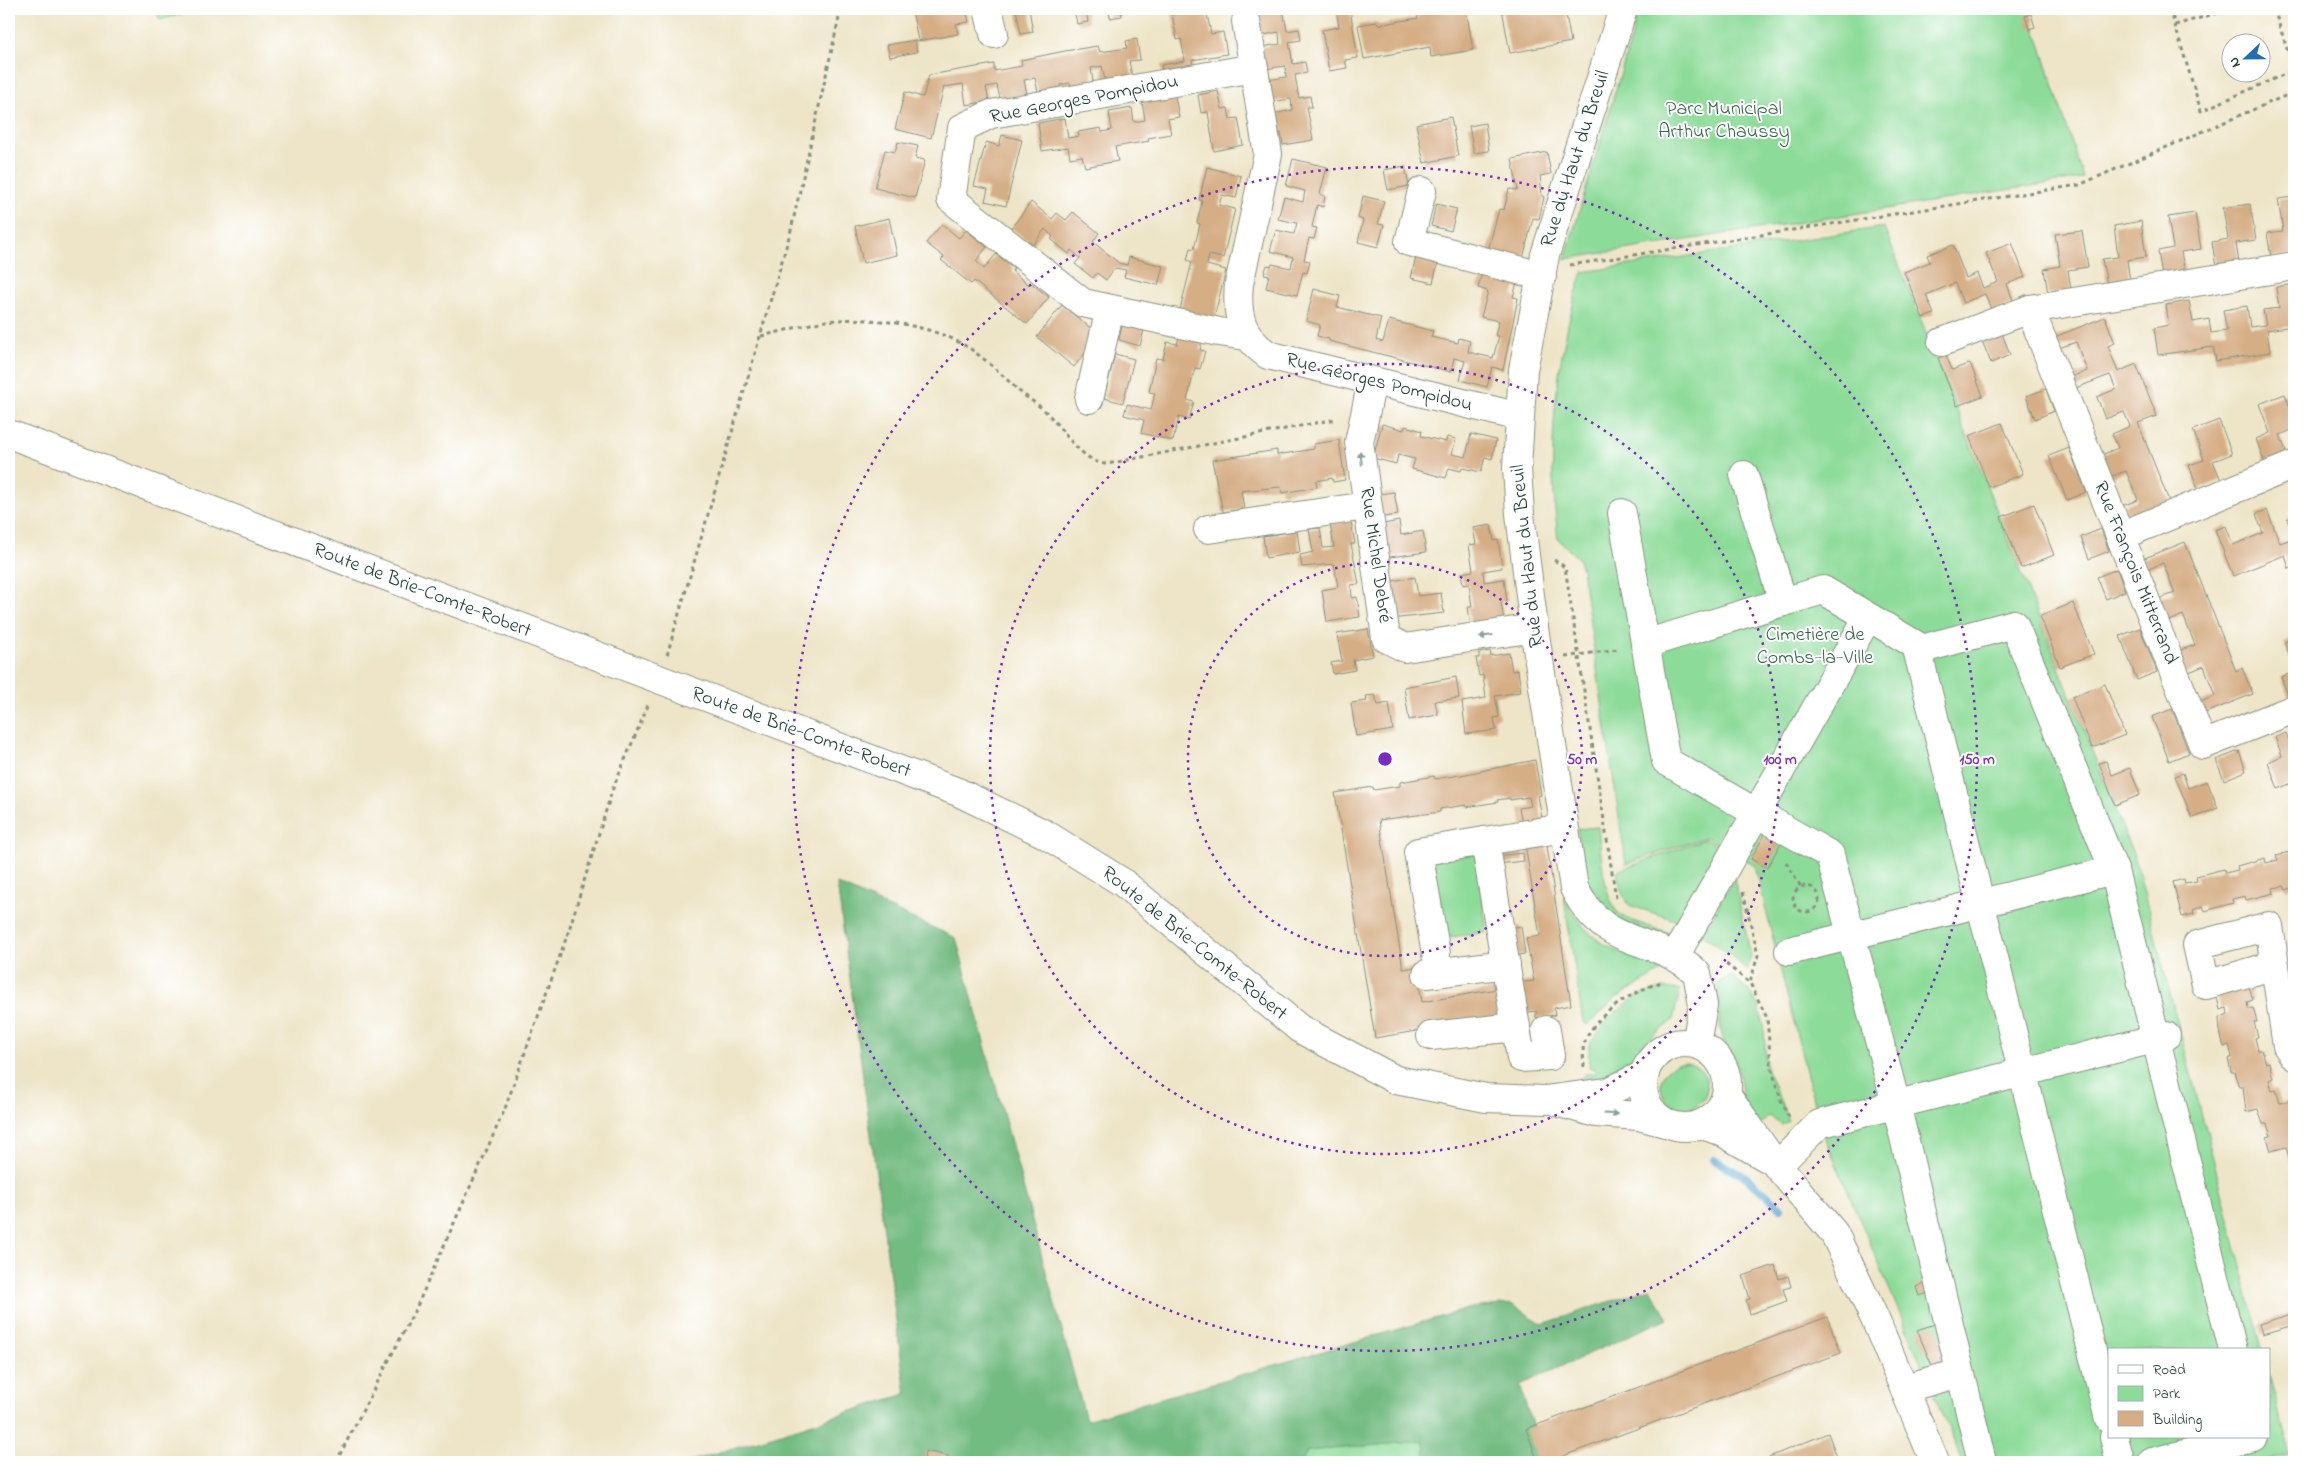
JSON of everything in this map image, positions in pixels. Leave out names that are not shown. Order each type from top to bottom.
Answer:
[{"type":"street","name":"Rue du Haut du Breuil","points":[[1623,9],[1543,266],[1523,370],[1517,468],[1520,514],[1534,628],[1574,888],[1591,915],[1613,932],[1675,956],[1709,966]]},
{"type":"street","points":[[1246,20],[1268,154],[1239,284],[1237,301],[1246,336]]},
{"type":"street","name":"Rue Georges Pompidou","points":[[1254,68],[991,114],[962,128],[951,199],[1083,303],[1246,336],[1268,356],[1520,417]]},
{"type":"street","points":[[1422,191],[1409,242],[1543,266]]},
{"type":"street","points":[[1942,342],[2030,309],[2294,266]]},
{"type":"street","points":[[1089,398],[1110,308]]},
{"type":"street","name":"Rue François Mitterrand","points":[[2030,309],[2202,745],[2294,709]]},
{"type":"street","name":"Rue Michel Debré","points":[[1372,382],[1359,442],[1386,638],[1405,648],[1534,628]]},
{"type":"street","name":"Route de Brie-Comte-Robert","points":[[9,434],[958,792],[1045,834],[1122,882],[1300,1029],[1396,1080],[1486,1098],[1546,1100],[1608,1092],[1645,1074]]},
{"type":"street","points":[[2120,536],[2294,465]]},
{"type":"street","points":[[1744,475],[1783,602]]},
{"type":"street","points":[[1208,529],[1367,506]]},
{"type":"street","points":[[1622,513],[1666,761],[1830,855],[1896,1104],[1982,1462]]},
{"type":"street","points":[[1645,644],[1823,590],[1916,645],[2108,1415]]},
{"type":"street","points":[[1675,956],[1868,617]]},
{"type":"street","points":[[1918,650],[2014,624],[2114,870],[2161,1038],[2233,1348]]},
{"type":"street","points":[[1506,964],[1432,964],[1418,852],[1564,828]]},
{"type":"street","points":[[1485,841],[1521,1058],[1550,1056],[1546,1030]]},
{"type":"street","points":[[1788,951],[2114,870]]},
{"type":"street","points":[[2275,965],[2287,1046],[2294,1056]]},
{"type":"street","points":[[1696,1044],[1709,966]]},
{"type":"street","points":[[1431,1036],[1516,1027]]},
{"type":"street","points":[[1775,1163],[1819,1124],[2161,1038]]},
{"type":"street","points":[[1681,1043],[1696,1044],[1711,1050],[1721,1062],[1727,1075],[1728,1095],[1721,1109],[1711,1120],[1694,1127],[1679,1128],[1657,1118],[1648,1106],[1643,1091],[1645,1074],[1655,1055],[1666,1047],[1681,1043]]},
{"type":"street","points":[[1728,1095],[1775,1163],[1834,1233],[1875,1319],[1935,1462]]},
{"type":"street","name":"Route de Brie-Comte-Robert","points":[[1546,1100],[1596,1113],[1639,1116],[1665,1123]]},
{"type":"street","points":[[1701,1124],[1724,1133],[1775,1163]]},
{"type":"street","points":[[1905,1388],[1960,1373]]},
{"type":"street","points":[[2114,1438],[2120,1462]]},
{"type":"street","points":[[2152,1462],[2255,1441]]},
{"type":"path","points":[[336,1462],[417,1306],[504,1111],[566,936],[613,788],[659,680],[791,230],[841,9]]},
{"type":"path","points":[[2170,9],[2201,112],[2294,70],[2274,9]]},
{"type":"path","points":[[2175,26],[2232,9]]},
{"type":"path","points":[[1543,266],[1572,266],[2079,185],[2294,92]]},
{"type":"path","points":[[1568,272],[1572,266]]},
{"type":"path","points":[[760,337],[821,322],[844,321],[881,321],[940,334],[980,356],[1026,397],[1042,407],[1087,456],[1096,463],[1107,464],[1364,414]]},
{"type":"path","points":[[1550,556],[1565,567],[1615,894],[1618,901]]},
{"type":"path","points":[[1731,858],[1739,874],[1758,955],[1750,983]]},
{"type":"path","points":[[1806,886],[1814,888],[1820,899],[1814,910],[1802,912],[1793,903],[1796,891],[1806,886]]},
{"type":"path","points":[[1709,966],[1726,964]]},
{"type":"path","points":[[1580,1072],[1584,1068],[1584,1044],[1609,1010],[1643,987],[1709,966],[1726,964],[1750,983],[1767,1018],[1771,1066],[1781,1100],[1801,1141]]},
{"type":"green space","points":[[155,9],[199,9],[160,20]]},
{"type":"green space","name":"Parc Municipal Arthur Chaussy","points":[[1637,9],[2029,9],[2083,178],[1565,259],[1632,36]]},
{"type":"green space","name":"Cimetière de Combs-la-Ville","points":[[1884,227],[2135,859],[2262,1348],[2108,1348],[2108,1438],[2270,1438],[2270,1378],[2290,1455],[2261,1462],[1963,1462],[1819,1124],[1755,866],[1706,837],[1626,864],[1582,569],[1578,558],[1558,539],[1554,494],[1554,427],[1559,374],[1575,296],[1583,272]]},
{"type":"green space","points":[[1598,827],[1604,875],[1610,899],[1615,909],[1621,915],[1633,921],[1672,934],[1668,937],[1619,921],[1607,914],[1592,893],[1584,869],[1577,829]]},
{"type":"green space","points":[[1705,839],[1720,848],[1678,921],[1629,905],[1621,891],[1617,871]]},
{"type":"green space","points":[[1476,854],[1487,932],[1445,938],[1434,860]]},
{"type":"green space","points":[[1734,878],[1751,956],[1747,970],[1728,953],[1702,935]]},
{"type":"green space","points":[[837,884],[956,938],[1086,1420],[1471,1308],[1511,1304],[1543,1324],[1650,1288],[1668,1318],[1520,1385],[1543,1462],[1426,1462],[1424,1441],[1307,1451],[1302,1462],[688,1462],[906,1394]]},
{"type":"green space","points":[[1564,898],[1586,930],[1601,942],[1636,959],[1665,969],[1616,998],[1588,1025],[1583,1022]]},
{"type":"green space","points":[[1731,975],[1748,990],[1759,1007],[1764,1031],[1766,1067],[1789,1121],[1782,1125],[1769,1116],[1760,1125],[1744,1104],[1739,1072],[1734,1057],[1724,1044],[1720,1026],[1718,983]]},
{"type":"green space","points":[[1663,988],[1680,990],[1673,1020],[1642,1045],[1636,1055],[1632,1068],[1618,1079],[1577,1083],[1585,1074],[1594,1074],[1595,1068],[1589,1068],[1589,1044],[1611,1016],[1637,996]]},
{"type":"green space","points":[[1684,1063],[1697,1067],[1703,1073],[1707,1086],[1703,1099],[1697,1105],[1684,1109],[1671,1105],[1665,1099],[1661,1086],[1665,1073],[1671,1067]]},
{"type":"green space","points":[[1424,1441],[1426,1462],[1302,1462],[1307,1451]]},
{"type":"building","points":[[912,9],[966,9],[969,22],[956,24],[958,34],[918,41]]},
{"type":"building","points":[[1016,9],[1029,9],[1033,32],[1021,34]]},
{"type":"building","points":[[1074,9],[1086,9],[1088,22],[1077,24]]},
{"type":"building","points":[[1109,9],[1120,9],[1122,16],[1110,18]]},
{"type":"building","points":[[1171,9],[1201,9],[1202,14],[1207,14],[1211,34],[1223,32],[1227,54],[1192,60],[1194,71],[1163,77],[1161,65],[1185,61],[1181,39],[1177,40]]},
{"type":"building","points":[[1254,9],[1283,9],[1287,31],[1299,29],[1301,40],[1289,42],[1293,64],[1305,62],[1307,73],[1295,75],[1299,98],[1310,96],[1312,107],[1307,107],[1313,140],[1283,145],[1281,133],[1276,134],[1273,114],[1292,110],[1291,99],[1271,102],[1267,80],[1286,77],[1285,66],[1265,69],[1261,47],[1280,44],[1279,32],[1259,36]]},
{"type":"building","points":[[1336,9],[1350,9],[1358,58],[1345,60],[1347,68],[1329,71],[1322,30],[1339,27]]},
{"type":"building","points":[[1451,9],[1466,9],[1473,50],[1431,57],[1430,47],[1364,59],[1358,25],[1377,22],[1378,25],[1418,18],[1418,14]]},
{"type":"building","points":[[1502,9],[1565,10],[1571,42],[1510,53]]},
{"type":"building","points":[[2031,14],[2035,27],[2029,29],[2025,16]]},
{"type":"building","points":[[1137,39],[1140,60],[1129,61],[1132,76],[1105,81],[1102,66],[1091,68],[1093,82],[1071,87],[1070,83],[1060,85],[1060,88],[1038,92],[1035,78],[1024,80],[1027,94],[1000,99],[997,85],[986,87],[989,101],[966,105],[963,84],[944,87],[931,138],[895,129],[905,92],[923,97],[929,75],[994,64],[994,71],[1022,66],[1021,60],[1098,46],[1100,52],[1127,48],[1126,41]]},
{"type":"building","points":[[915,40],[917,52],[890,57],[887,45]]},
{"type":"building","points":[[1218,91],[1222,109],[1228,108],[1230,119],[1238,118],[1243,145],[1214,151],[1208,112],[1201,113],[1198,95]]},
{"type":"building","points":[[1175,96],[1179,117],[1168,119],[1171,134],[1148,138],[1149,141],[1115,147],[1118,161],[1085,167],[1082,156],[1070,158],[1068,147],[1042,151],[1038,123],[1065,118],[1068,138],[1079,136],[1078,132],[1101,128],[1102,132],[1112,130],[1109,112],[1132,108],[1134,122],[1145,120],[1142,102]]},
{"type":"building","points":[[1451,117],[1458,156],[1424,163],[1416,124]]},
{"type":"building","points":[[1485,123],[1489,151],[1474,153],[1469,126]]},
{"type":"building","points":[[1002,135],[1022,140],[1006,206],[985,201],[988,189],[974,186],[986,142],[999,146]]},
{"type":"building","points":[[898,142],[918,146],[915,158],[925,160],[915,198],[875,188],[885,150],[895,152]]},
{"type":"building","points":[[1547,152],[1551,174],[1540,176],[1542,196],[1544,197],[1539,219],[1533,218],[1513,297],[1518,298],[1503,370],[1492,367],[1487,387],[1460,380],[1465,361],[1454,358],[1451,372],[1329,341],[1329,339],[1317,336],[1320,325],[1306,321],[1314,289],[1340,296],[1337,307],[1381,318],[1376,340],[1383,342],[1389,320],[1433,331],[1431,337],[1458,343],[1459,338],[1470,341],[1468,352],[1493,358],[1499,336],[1495,335],[1499,321],[1481,317],[1488,291],[1478,288],[1499,209],[1504,210],[1509,189],[1518,190],[1512,159]]},
{"type":"building","points":[[1293,159],[1327,167],[1320,194],[1325,196],[1323,207],[1317,205],[1312,227],[1317,228],[1314,239],[1309,238],[1304,260],[1310,261],[1307,273],[1303,272],[1297,295],[1266,288],[1269,275],[1264,274],[1267,265],[1271,266],[1272,264],[1291,268],[1293,257],[1270,251],[1276,230],[1294,234],[1297,223],[1278,219],[1284,197],[1303,202],[1305,191],[1286,186]]},
{"type":"building","points":[[1405,166],[1409,186],[1388,190],[1384,170]]},
{"type":"building","points":[[1207,167],[1241,176],[1236,198],[1222,195],[1219,205],[1235,209],[1223,258],[1209,255],[1207,265],[1226,270],[1214,318],[1180,310],[1192,262],[1187,260],[1190,248],[1194,249],[1200,224],[1197,223],[1202,201],[1199,200]]},
{"type":"building","points":[[1363,196],[1384,201],[1378,224],[1384,225],[1378,247],[1358,242],[1363,220],[1358,218]]},
{"type":"building","points":[[2294,197],[2294,234],[2291,234],[2294,254],[2271,258],[2267,233],[2283,231],[2278,199]]},
{"type":"building","points":[[1031,202],[1052,219],[1057,213],[1066,220],[1073,212],[1099,233],[1093,242],[1119,263],[1127,265],[1129,257],[1163,266],[1158,285],[1124,277],[1126,270],[1115,268],[1106,280],[1097,273],[1093,278],[1075,264],[1080,258],[1071,250],[1069,254],[1051,239],[1053,237],[1045,229],[1033,245],[1011,228]]},
{"type":"building","points":[[1436,204],[1457,209],[1451,231],[1431,226]]},
{"type":"building","points":[[2250,204],[2256,240],[2236,243],[2239,263],[2216,267],[2212,242],[2228,239],[2223,208]]},
{"type":"building","points":[[2195,213],[2201,249],[2181,252],[2185,272],[2162,276],[2158,251],[2173,248],[2168,217]]},
{"type":"building","points":[[889,218],[897,255],[863,263],[855,226]]},
{"type":"building","points":[[2141,221],[2146,257],[2127,260],[2130,281],[2107,284],[2102,259],[2118,257],[2114,226]]},
{"type":"building","points":[[942,224],[959,238],[966,230],[987,247],[976,261],[984,269],[996,254],[1014,268],[1012,271],[1020,278],[1029,285],[1031,283],[1049,297],[1027,324],[974,281],[971,284],[941,260],[944,257],[926,243]]},
{"type":"building","points":[[2082,231],[2088,267],[2068,270],[2071,290],[2048,294],[2044,269],[2060,266],[2055,234]]},
{"type":"building","points":[[2012,243],[2025,277],[2007,284],[2014,303],[1992,312],[1985,294],[1963,303],[1955,283],[1926,295],[1934,314],[1923,318],[1904,272],[1930,262],[1927,255],[1953,245],[1966,278],[1977,273],[1983,288],[1998,282],[1986,253]]},
{"type":"building","points":[[1416,257],[1438,262],[1433,283],[1411,278]]},
{"type":"building","points":[[2294,284],[2294,326],[2267,330],[2270,352],[2216,361],[2213,347],[2158,355],[2154,328],[2169,325],[2166,305],[2189,301],[2193,322],[2209,319],[2211,333],[2227,331],[2223,310],[2247,306],[2250,327],[2266,325],[2263,310],[2279,308],[2276,287]]},
{"type":"building","points":[[1062,305],[1099,335],[1074,367],[1037,337]]},
{"type":"building","points":[[2105,317],[2115,343],[2108,346],[2118,372],[2136,364],[2157,416],[2138,423],[2169,501],[2123,519],[2119,507],[2138,500],[2126,471],[2107,478],[2099,456],[2118,448],[2112,434],[2130,426],[2124,412],[2105,419],[2097,397],[2116,389],[2110,375],[2073,389],[2068,378],[2087,371],[2076,342],[2056,349],[2052,338]]},
{"type":"building","points":[[1123,321],[1145,326],[1140,346],[1119,340]]},
{"type":"building","points":[[2002,333],[2010,355],[1991,363],[1982,341]]},
{"type":"building","points":[[1180,334],[1202,340],[1200,350],[1205,351],[1200,369],[1195,368],[1187,400],[1194,402],[1189,420],[1179,417],[1173,441],[1141,433],[1144,420],[1124,415],[1127,404],[1151,410],[1155,393],[1149,392],[1156,358],[1163,359],[1167,342],[1177,344]]},
{"type":"building","points":[[1115,354],[1134,359],[1123,403],[1104,398]]},
{"type":"building","points":[[1946,355],[1952,370],[1970,363],[1983,396],[1957,406],[1938,358]]},
{"type":"building","points":[[2046,389],[2054,411],[2035,419],[2026,396]]},
{"type":"building","points":[[2285,394],[2294,418],[2294,429],[2280,435],[2287,454],[2265,463],[2256,439],[2270,433],[2259,404]]},
{"type":"building","points":[[2219,420],[2232,454],[2213,461],[2221,480],[2198,489],[2189,465],[2204,460],[2193,430]]},
{"type":"building","points":[[2002,423],[2023,474],[1989,487],[1969,436]]},
{"type":"building","points":[[1382,424],[1404,430],[1405,426],[1422,431],[1421,436],[1446,442],[1447,437],[1456,439],[1452,454],[1466,457],[1471,434],[1496,440],[1492,459],[1485,457],[1481,472],[1462,468],[1461,471],[1449,468],[1446,478],[1412,469],[1415,459],[1398,455],[1396,464],[1373,458]]},
{"type":"building","points":[[1339,440],[1345,480],[1333,482],[1332,478],[1316,481],[1317,487],[1282,493],[1281,487],[1241,491],[1244,509],[1223,512],[1212,460],[1277,450],[1277,455],[1314,449],[1314,444]]},
{"type":"building","points":[[2069,448],[2086,492],[2067,500],[2049,456]]},
{"type":"building","points":[[1394,492],[1398,515],[1377,518],[1373,495]]},
{"type":"building","points":[[2034,504],[2054,555],[2021,568],[2001,517]]},
{"type":"building","points":[[2267,510],[2280,543],[2294,538],[2294,567],[2289,569],[2285,555],[2233,576],[2215,530],[2226,526],[2233,545],[2263,533],[2256,514]]},
{"type":"building","points":[[2294,516],[2294,537],[2287,519]]},
{"type":"building","points":[[1351,521],[1355,544],[1351,544],[1359,584],[1351,585],[1352,598],[1357,597],[1360,617],[1327,622],[1322,590],[1338,587],[1334,564],[1302,567],[1300,555],[1313,552],[1309,529],[1320,528],[1323,548],[1334,547],[1330,524]]},
{"type":"building","points":[[1399,521],[1401,535],[1423,531],[1426,552],[1383,558],[1378,525]]},
{"type":"building","points":[[1491,525],[1494,541],[1498,540],[1502,568],[1483,571],[1484,582],[1504,579],[1507,601],[1501,602],[1504,621],[1471,626],[1468,607],[1472,607],[1469,584],[1463,585],[1461,573],[1473,571],[1469,545],[1476,544],[1473,528]]},
{"type":"building","points":[[2101,529],[2109,551],[2089,559],[2081,537]]},
{"type":"building","points":[[1297,531],[1300,552],[1266,558],[1263,536]]},
{"type":"building","points":[[2185,542],[2236,671],[2242,668],[2253,694],[2200,715],[2196,704],[2215,696],[2204,666],[2184,674],[2175,652],[2195,645],[2183,615],[2164,623],[2155,600],[2175,593],[2163,563],[2144,571],[2140,560]]},
{"type":"building","points":[[2117,569],[2125,591],[2106,599],[2097,577]]},
{"type":"building","points":[[1415,577],[1418,596],[1441,593],[1444,613],[1391,619],[1386,582]]},
{"type":"building","points":[[2073,603],[2094,654],[2060,667],[2040,616]]},
{"type":"building","points":[[2140,628],[2157,672],[2137,680],[2120,636]]},
{"type":"building","points":[[1368,629],[1373,656],[1353,660],[1355,670],[1333,674],[1331,663],[1342,661],[1337,634]]},
{"type":"building","points":[[2294,638],[2294,668],[2284,642]]},
{"type":"building","points":[[1490,651],[1491,656],[1509,653],[1512,671],[1518,670],[1521,692],[1495,696],[1499,717],[1494,718],[1496,730],[1466,734],[1462,702],[1486,698],[1483,675],[1479,676],[1476,658],[1479,658],[1479,653]]},
{"type":"building","points":[[2294,672],[2294,699],[2290,700],[2281,677]]},
{"type":"building","points":[[1456,677],[1459,698],[1435,701],[1438,715],[1409,720],[1404,687]]},
{"type":"building","points":[[2105,684],[2125,735],[2092,748],[2072,697]]},
{"type":"building","points":[[1375,695],[1378,705],[1389,703],[1393,730],[1356,736],[1351,703],[1367,701],[1366,696]]},
{"type":"building","points":[[2172,709],[2189,753],[2169,761],[2152,717]]},
{"type":"building","points":[[2286,733],[2294,752],[2294,782],[2278,789],[2268,762],[2282,756],[2275,737]]},
{"type":"building","points":[[2239,751],[2246,771],[2224,780],[2216,760]]},
{"type":"building","points":[[1535,760],[1541,795],[1538,796],[1543,824],[1523,828],[1519,808],[1531,806],[1529,797],[1510,800],[1510,798],[1497,800],[1498,802],[1440,809],[1440,812],[1379,820],[1403,969],[1416,967],[1422,1002],[1497,989],[1505,1016],[1375,1038],[1335,793],[1373,787],[1374,790],[1400,786],[1400,782],[1434,776],[1435,779],[1461,775]]},
{"type":"building","points":[[2106,761],[2112,775],[2130,768],[2140,795],[2115,805],[2099,763]]},
{"type":"building","points":[[2183,773],[2188,788],[2207,781],[2218,808],[2192,818],[2175,776]]},
{"type":"building","points":[[1766,832],[1782,841],[1767,868],[1751,859]]},
{"type":"building","points":[[1546,840],[1571,1005],[1554,1008],[1555,1015],[1536,1018],[1536,1011],[1522,1013],[1517,983],[1534,981],[1526,938],[1540,936],[1525,844]]},
{"type":"building","points":[[2294,851],[2294,887],[2286,890],[2284,886],[2273,888],[2274,893],[2246,900],[2245,896],[2232,899],[2233,903],[2205,911],[2203,906],[2193,910],[2194,914],[2182,917],[2173,882],[2184,879],[2185,883],[2197,881],[2196,876],[2224,869],[2225,873],[2238,870],[2237,866],[2265,858],[2266,863],[2278,860],[2276,855]]},
{"type":"building","points":[[1523,853],[1524,861],[1497,864],[1496,856]]},
{"type":"building","points":[[1521,926],[1525,954],[1512,956],[1508,928]]},
{"type":"building","points":[[2249,986],[2253,1000],[2247,1002],[2248,1009],[2253,1008],[2257,1022],[2254,1022],[2258,1037],[2255,1038],[2258,1050],[2262,1050],[2266,1063],[2269,1062],[2273,1078],[2269,1080],[2272,1091],[2276,1090],[2280,1103],[2293,1100],[2294,1104],[2294,1162],[2291,1163],[2286,1147],[2271,1151],[2267,1137],[2271,1136],[2267,1124],[2263,1124],[2258,1109],[2246,1112],[2243,1087],[2239,1087],[2234,1072],[2231,1072],[2228,1059],[2232,1057],[2229,1045],[2224,1047],[2220,1032],[2219,1018],[2228,1014],[2227,1008],[2220,1010],[2216,994]]},
{"type":"building","points":[[1775,1265],[1779,1279],[1788,1276],[1791,1287],[1783,1289],[1787,1301],[1750,1314],[1746,1300],[1750,1299],[1743,1276]]},
{"type":"building","points":[[1925,1283],[1929,1293],[1919,1296],[1916,1287]]},
{"type":"building","points":[[2294,1313],[2294,1325],[2262,1334],[2259,1324]]},
{"type":"building","points":[[1827,1317],[1841,1353],[1547,1462],[1538,1462],[1526,1429]]},
{"type":"building","points":[[1935,1324],[1950,1361],[1933,1368],[1917,1330]]},
{"type":"building","points":[[1828,1433],[1839,1462],[1771,1462],[1769,1457]]},
{"type":"building","points":[[925,1451],[948,1456],[947,1462],[924,1462]]},
{"type":"waterway","points":[[1714,1160],[1746,1177],[1781,1208]]}]
